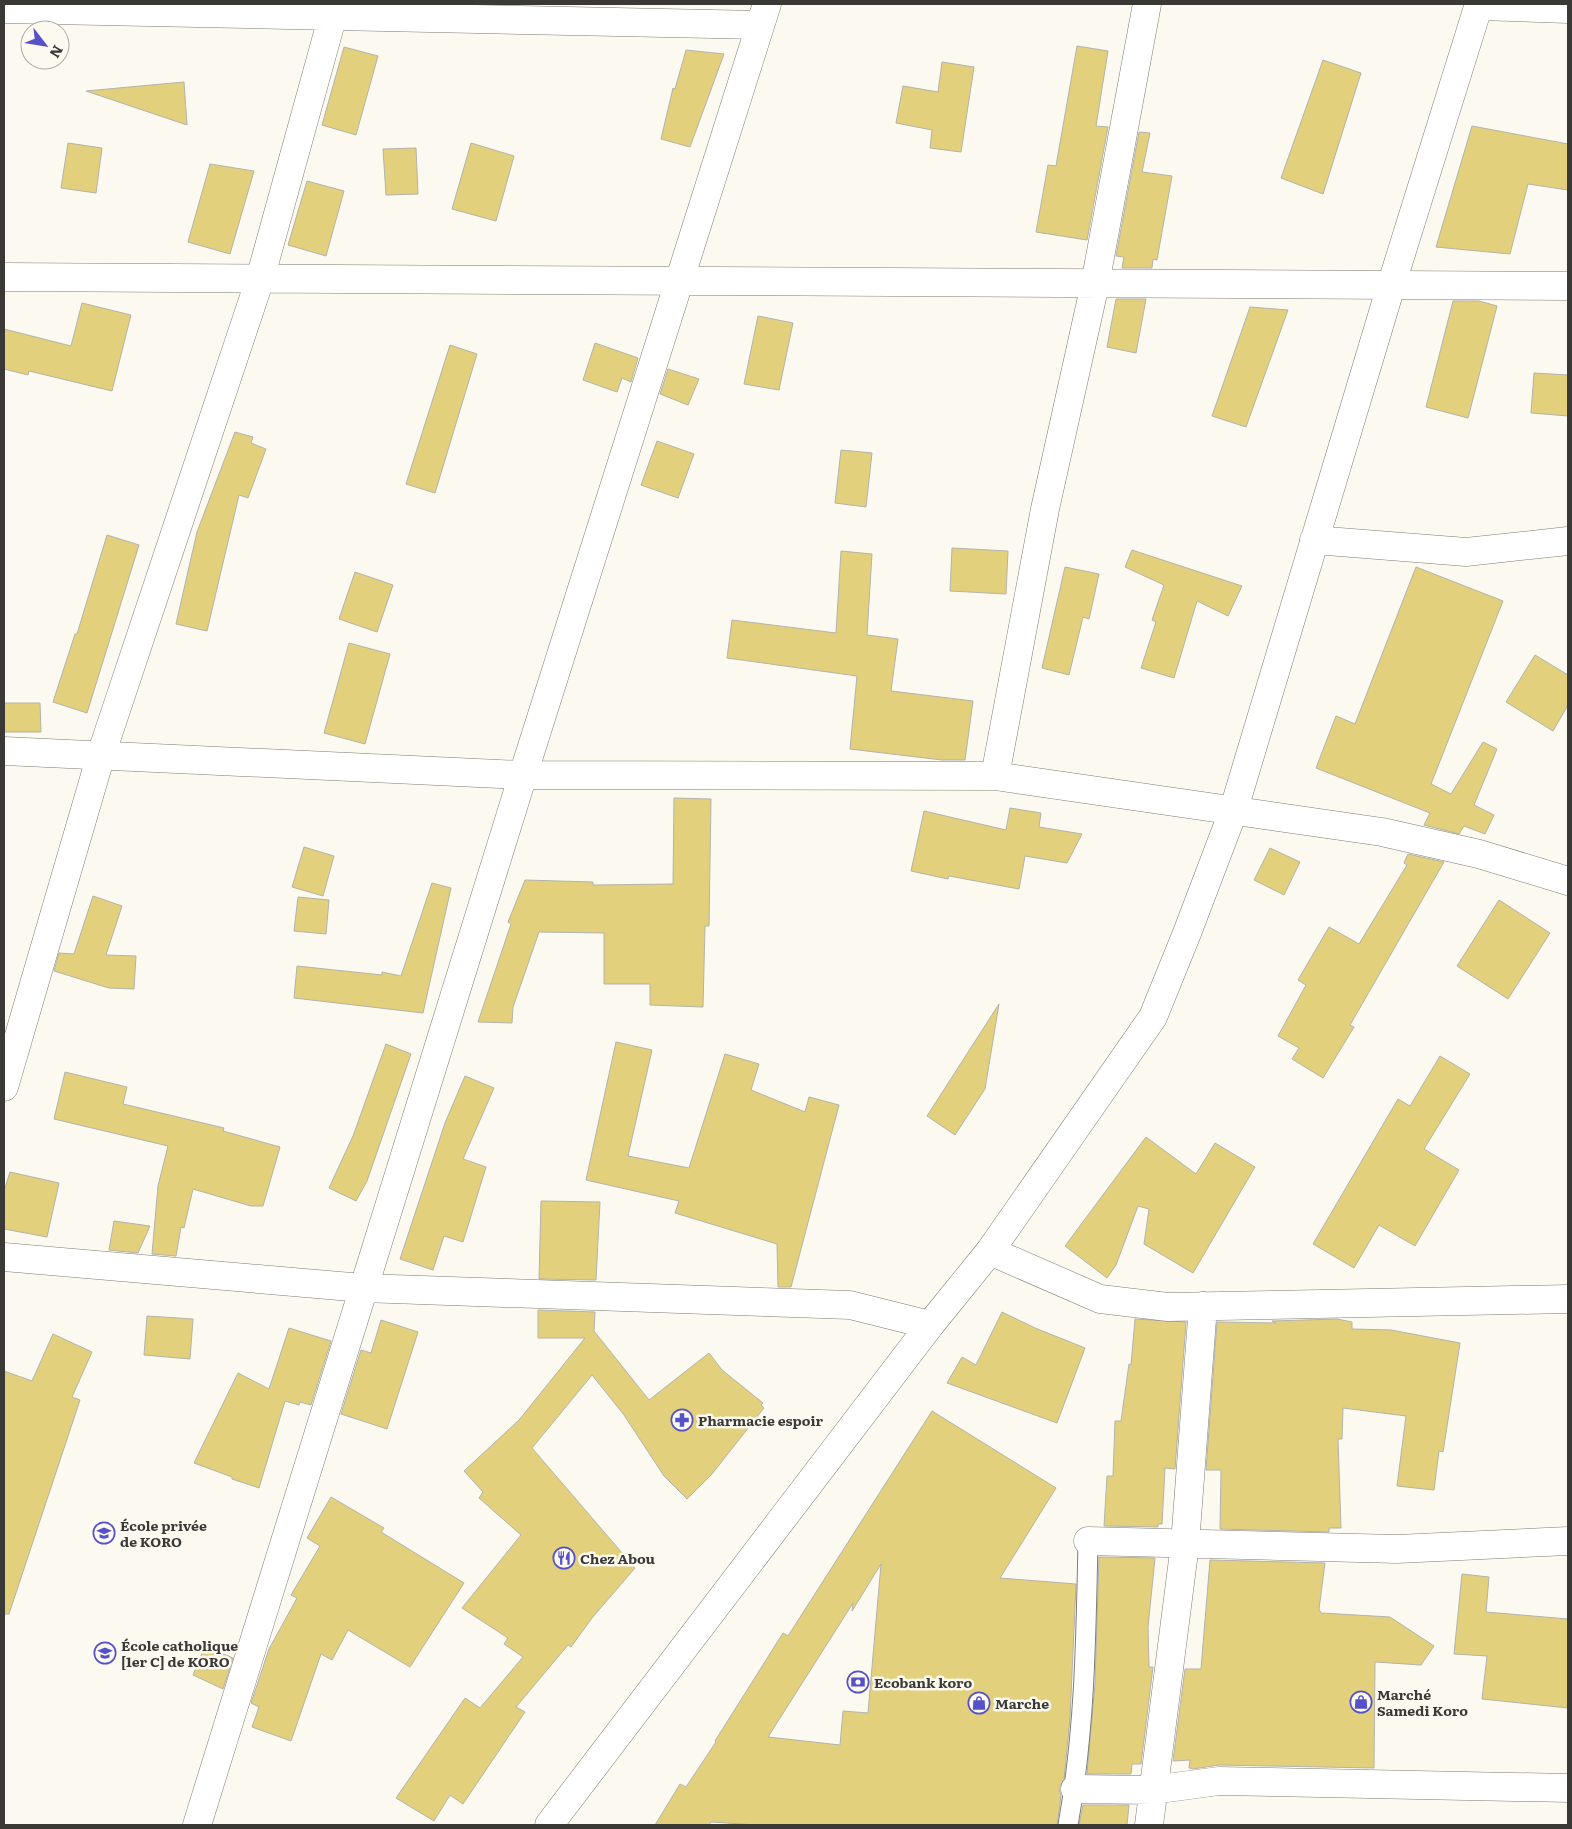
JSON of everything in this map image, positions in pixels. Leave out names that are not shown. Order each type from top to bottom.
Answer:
[{"type":"street","points":[[995,776],[1045,509],[1096,284],[1147,4]]},
{"type":"street","points":[[549,1825],[930,1325],[990,1251],[1153,1017],[1233,812],[1391,286],[1479,5],[1568,9]]},
{"type":"street","points":[[4,9],[334,9],[764,15],[523,775],[197,1825]]},
{"type":"street","points":[[4,1087],[101,755],[260,279],[334,9]]},
{"type":"street","points":[[4,277],[1568,286]]},
{"type":"street","points":[[1314,540],[1466,552],[1568,541]]},
{"type":"street","points":[[4,751],[523,775],[995,776],[1233,812],[1382,832],[1479,854],[1568,881]]},
{"type":"street","points":[[990,1251],[1100,1298],[1168,1307],[1568,1299]]},
{"type":"street","points":[[4,1257],[363,1288],[850,1305],[930,1325]]},
{"type":"street","points":[[1149,1825],[1185,1544],[1203,1306]]},
{"type":"street","points":[[1088,1541],[1397,1549],[1568,1542]]},
{"type":"street","points":[[1075,1789],[1152,1790],[1219,1781],[1568,1788]]},
{"type":"lane","points":[[1068,1825],[1075,1789],[1085,1678],[1088,1541]]},
{"type":"building","points":[[1077,46],[1108,51],[1096,126],[1108,127],[1087,240],[1036,232],[1048,165],[1056,166]]},
{"type":"building","points":[[344,47],[378,56],[356,135],[322,125]]},
{"type":"building","points":[[686,50],[724,54],[690,147],[661,139],[673,88],[675,89]]},
{"type":"building","points":[[1323,60],[1361,73],[1323,194],[1281,178]]},
{"type":"building","points":[[942,62],[974,67],[961,152],[930,148],[932,130],[896,123],[903,86],[938,92]]},
{"type":"building","points":[[184,82],[187,125],[86,91]]},
{"type":"building","points":[[1472,126],[1568,144],[1568,190],[1528,184],[1510,254],[1436,247]]},
{"type":"building","points":[[1139,132],[1150,133],[1142,172],[1172,176],[1157,260],[1153,259],[1152,268],[1122,268],[1124,257],[1116,256]]},
{"type":"building","points":[[68,143],[102,148],[96,193],[61,188]]},
{"type":"building","points":[[471,143],[514,156],[496,221],[452,209]]},
{"type":"building","points":[[416,148],[418,194],[386,195],[383,149]]},
{"type":"building","points":[[210,164],[254,171],[230,254],[188,242]]},
{"type":"building","points":[[307,181],[344,191],[326,256],[288,245]]},
{"type":"building","points":[[1116,299],[1146,299],[1136,353],[1107,347]]},
{"type":"building","points":[[1453,301],[1479,301],[1497,306],[1468,418],[1426,407]]},
{"type":"building","points":[[82,303],[131,315],[112,391],[29,371],[28,375],[4,369],[4,329],[71,346]]},
{"type":"building","points":[[1250,307],[1288,310],[1246,427],[1212,416]]},
{"type":"building","points":[[758,316],[793,323],[779,390],[744,384]]},
{"type":"building","points":[[595,343],[638,358],[631,382],[622,378],[617,392],[583,380]]},
{"type":"building","points":[[450,345],[477,354],[435,493],[406,484]]},
{"type":"building","points":[[668,369],[699,379],[688,405],[660,394]]},
{"type":"building","points":[[1534,373],[1568,375],[1568,416],[1531,413]]},
{"type":"building","points":[[235,432],[253,437],[251,443],[266,449],[248,498],[239,495],[207,631],[176,624],[197,532]]},
{"type":"building","points":[[657,441],[694,454],[678,498],[641,485]]},
{"type":"building","points":[[841,450],[872,453],[866,507],[835,503]]},
{"type":"building","points":[[107,535],[139,545],[87,713],[53,702],[75,634],[77,634]]},
{"type":"building","points":[[952,548],[1008,551],[1006,594],[950,591]]},
{"type":"building","points":[[1132,550],[1242,586],[1228,616],[1197,601],[1174,678],[1141,668],[1156,622],[1152,620],[1164,585],[1125,567]]},
{"type":"building","points":[[841,551],[872,554],[867,635],[898,639],[891,691],[973,701],[965,760],[942,760],[850,749],[857,676],[727,658],[732,620],[836,633]]},
{"type":"building","points":[[1065,567],[1099,574],[1089,619],[1083,617],[1069,675],[1042,668]]},
{"type":"building","points":[[1416,567],[1503,601],[1431,784],[1451,794],[1483,742],[1497,749],[1474,805],[1494,815],[1485,834],[1464,826],[1459,834],[1424,825],[1430,813],[1316,768],[1336,716],[1355,724]]},
{"type":"building","points":[[355,572],[393,585],[377,632],[339,619]]},
{"type":"building","points":[[349,643],[390,654],[365,744],[324,733]]},
{"type":"building","points":[[1535,655],[1568,675],[1568,705],[1553,731],[1506,702]]},
{"type":"building","points":[[4,703],[40,703],[41,732],[4,732]]},
{"type":"building","points":[[674,798],[711,799],[709,926],[705,926],[703,1007],[650,1005],[650,984],[604,984],[604,933],[539,932],[513,1007],[512,1023],[478,1022],[511,924],[508,922],[525,880],[593,882],[593,885],[673,884]]},
{"type":"building","points":[[1010,808],[1041,813],[1039,827],[1082,834],[1067,863],[1025,856],[1019,889],[949,876],[948,879],[911,871],[924,811],[1006,830]]},
{"type":"building","points":[[304,847],[334,856],[323,896],[292,887]]},
{"type":"building","points":[[1270,848],[1300,862],[1284,895],[1254,880]]},
{"type":"building","points":[[1408,854],[1444,862],[1350,1025],[1354,1027],[1323,1078],[1292,1059],[1299,1048],[1278,1036],[1306,985],[1298,980],[1329,927],[1359,944],[1407,865],[1404,863]]},
{"type":"building","points":[[432,883],[451,888],[423,1013],[294,998],[297,966],[382,975],[382,972],[401,976]]},
{"type":"building","points":[[93,896],[122,906],[106,955],[136,956],[134,989],[109,988],[54,971],[59,953],[74,954]]},
{"type":"building","points":[[298,897],[329,900],[326,934],[294,931]]},
{"type":"building","points":[[1499,900],[1550,933],[1508,999],[1457,966]]},
{"type":"building","points":[[999,1004],[985,1089],[955,1135],[927,1116]]},
{"type":"building","points":[[616,1042],[652,1050],[628,1156],[689,1168],[725,1054],[759,1064],[751,1090],[805,1112],[809,1097],[839,1105],[791,1287],[778,1287],[777,1244],[675,1213],[679,1201],[586,1180]]},
{"type":"building","points":[[386,1044],[411,1054],[367,1181],[356,1201],[329,1188],[353,1136]]},
{"type":"building","points":[[1440,1056],[1470,1074],[1424,1149],[1459,1170],[1415,1246],[1379,1225],[1354,1268],[1313,1244],[1398,1099],[1410,1106]]},
{"type":"building","points":[[65,1072],[127,1087],[123,1104],[224,1128],[223,1131],[280,1147],[263,1206],[251,1206],[193,1189],[184,1228],[181,1227],[176,1256],[152,1254],[158,1186],[168,1146],[54,1119]]},
{"type":"building","points":[[465,1076],[494,1088],[463,1159],[486,1167],[463,1242],[444,1236],[433,1270],[400,1259],[445,1123]]},
{"type":"building","points":[[1146,1137],[1196,1174],[1215,1143],[1255,1167],[1193,1273],[1144,1244],[1149,1209],[1138,1206],[1116,1265],[1107,1278],[1065,1246]]},
{"type":"building","points":[[10,1172],[59,1183],[47,1237],[4,1229],[4,1191]]},
{"type":"building","points":[[541,1201],[600,1202],[596,1280],[539,1279]]},
{"type":"building","points":[[114,1221],[150,1226],[138,1253],[109,1250]]},
{"type":"building","points":[[538,1310],[595,1312],[594,1331],[649,1400],[709,1353],[722,1370],[763,1403],[761,1405],[764,1408],[712,1474],[687,1499],[664,1476],[624,1415],[592,1375],[532,1448],[635,1568],[592,1618],[571,1647],[568,1645],[516,1707],[525,1712],[463,1804],[450,1795],[434,1821],[396,1798],[465,1698],[480,1708],[523,1657],[504,1644],[508,1638],[462,1608],[521,1535],[479,1498],[483,1492],[464,1471],[519,1420],[585,1338],[538,1338]]},
{"type":"building","points":[[1002,1312],[1035,1328],[1085,1348],[1057,1423],[947,1383],[962,1357],[976,1365]]},
{"type":"building","points":[[147,1316],[193,1319],[190,1359],[144,1355]]},
{"type":"building","points":[[1135,1319],[1186,1322],[1175,1469],[1165,1468],[1162,1524],[1158,1524],[1158,1527],[1104,1526],[1107,1476],[1113,1476],[1115,1421],[1121,1421],[1129,1364],[1131,1365]]},
{"type":"building","points":[[1337,1319],[1352,1322],[1352,1329],[1391,1330],[1460,1343],[1443,1452],[1439,1451],[1434,1490],[1397,1486],[1406,1416],[1343,1408],[1342,1439],[1338,1439],[1341,1528],[1329,1528],[1329,1532],[1220,1529],[1221,1470],[1206,1470],[1217,1322],[1276,1323],[1272,1321]]},
{"type":"building","points":[[381,1320],[418,1332],[387,1429],[341,1414],[361,1350],[371,1353]]},
{"type":"building","points":[[289,1328],[331,1341],[311,1405],[300,1402],[299,1405],[285,1401],[259,1488],[194,1463],[238,1373],[269,1389]]},
{"type":"building","points":[[53,1334],[92,1352],[72,1397],[80,1400],[9,1614],[4,1614],[4,1371],[32,1381]]},
{"type":"building","points":[[932,1411],[1056,1488],[1000,1578],[1076,1584],[1070,1718],[1064,1779],[1059,1788],[1061,1796],[1057,1825],[757,1825],[711,1822],[709,1825],[655,1825],[680,1784],[686,1787],[716,1742],[783,1633],[788,1636]],"holes":[[[881,1564],[868,1713],[843,1711],[840,1745],[768,1737],[853,1603],[852,1611]]]},
{"type":"building","points":[[331,1497],[384,1528],[381,1532],[464,1583],[410,1667],[348,1630],[332,1660],[321,1654],[291,1741],[252,1727],[259,1707],[251,1703],[269,1649],[297,1598],[291,1595],[320,1546],[307,1538]]},
{"type":"building","points":[[1099,1557],[1155,1558],[1148,1627],[1149,1667],[1153,1667],[1141,1764],[1132,1764],[1131,1774],[1087,1774],[1095,1684]]},
{"type":"building","points":[[1210,1560],[1325,1563],[1319,1609],[1321,1613],[1390,1617],[1434,1646],[1421,1665],[1375,1662],[1374,1768],[1219,1765],[1193,1769],[1189,1768],[1190,1760],[1173,1761],[1185,1669],[1201,1669]]},
{"type":"building","points":[[1462,1574],[1489,1577],[1486,1612],[1568,1619],[1568,1708],[1482,1699],[1487,1656],[1454,1654]]},
{"type":"building","points":[[205,1646],[233,1658],[223,1689],[193,1675]]},
{"type":"building","points":[[1083,1805],[1129,1805],[1127,1825],[1079,1825]]},
{"type":"place","name":"Pharmacie espoir","points":[[682,1420]]},
{"type":"place","name":"École privée de KORO","points":[[104,1533]]},
{"type":"place","name":"Chez Abou","points":[[564,1558]]},
{"type":"place","name":"École catholique [1er C] de KORO","points":[[105,1653]]},
{"type":"place","name":"Ecobank koro","points":[[858,1682]]},
{"type":"place","name":"Marché Samedi Koro","points":[[1361,1702]]},
{"type":"place","name":"Marche","points":[[979,1703]]}]
